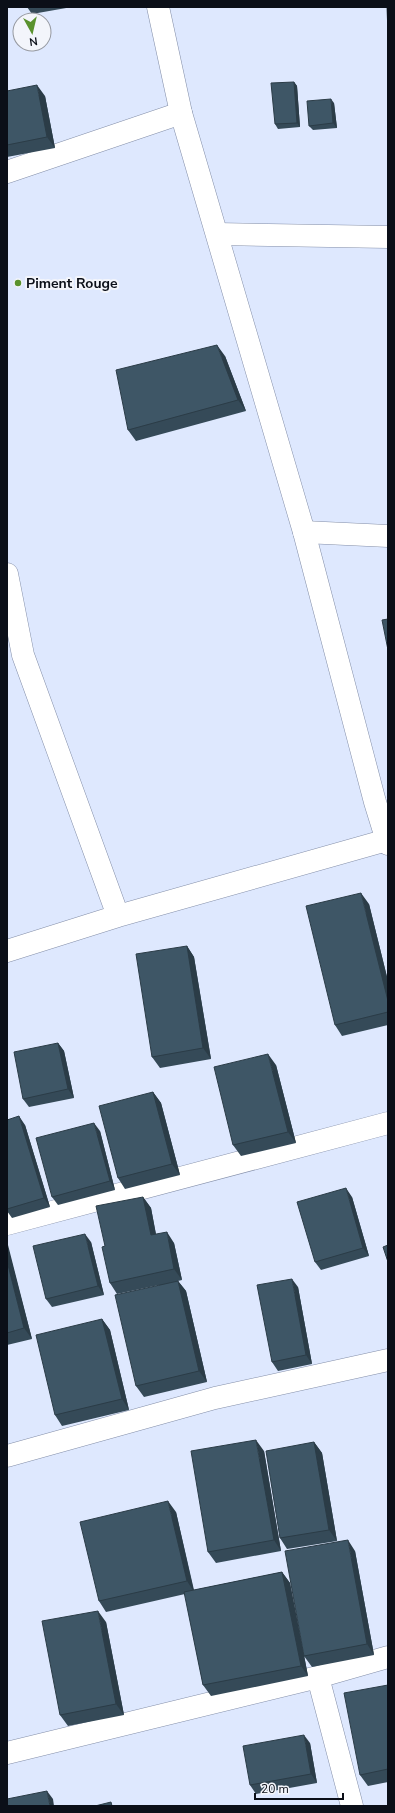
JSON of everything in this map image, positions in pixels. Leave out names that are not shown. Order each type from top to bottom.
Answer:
[{"type":"street","points":[[7,951],[118,916],[387,842],[382,802],[218,234],[181,113],[158,7]]},
{"type":"street","points":[[7,172],[181,113]]},
{"type":"street","points":[[218,234],[388,237]]},
{"type":"street","points":[[304,532],[388,536]]},
{"type":"street","points":[[7,574],[15,657],[118,916]]},
{"type":"street","points":[[7,1224],[388,1123]]},
{"type":"street","points":[[7,1456],[215,1398],[388,1360]]},
{"type":"street","points":[[7,1753],[318,1677],[388,1656]]},
{"type":"street","points":[[318,1677],[352,1806]]},
{"type":"building","points":[[387,7],[388,7],[388,34]]},
{"type":"building","points":[[294,82],[297,123],[275,124],[271,83]]},
{"type":"building","points":[[37,85],[47,137],[7,145],[7,91]]},
{"type":"building","points":[[331,99],[333,123],[309,126],[307,101]]},
{"type":"building","points":[[217,345],[238,400],[128,430],[116,370]]},
{"type":"building","points":[[388,619],[388,650],[382,620]]},
{"type":"building","points":[[361,893],[388,1001],[388,1012],[335,1025],[306,906]]},
{"type":"building","points":[[187,946],[203,1048],[152,1057],[136,954]]},
{"type":"building","points":[[58,1043],[68,1089],[23,1099],[14,1052]]},
{"type":"building","points":[[268,1054],[288,1132],[233,1145],[214,1067]]},
{"type":"building","points":[[153,1092],[172,1164],[118,1178],[99,1106]]},
{"type":"building","points":[[19,1116],[44,1198],[7,1209],[7,1120]]},
{"type":"building","points":[[94,1123],[110,1181],[52,1197],[36,1138]]},
{"type":"building","points":[[346,1188],[363,1248],[315,1262],[297,1202]]},
{"type":"building","points":[[143,1197],[151,1235],[167,1232],[174,1269],[110,1283],[102,1247],[105,1246],[96,1206]]},
{"type":"building","points":[[85,1234],[98,1286],[46,1299],[33,1246]]},
{"type":"building","points":[[388,1245],[388,1262],[383,1247]]},
{"type":"building","points":[[7,1261],[24,1328],[7,1333]]},
{"type":"building","points":[[292,1279],[306,1355],[272,1362],[257,1285]]},
{"type":"building","points":[[178,1281],[199,1371],[136,1386],[115,1295]]},
{"type":"building","points":[[102,1319],[122,1399],[55,1415],[36,1335]]},
{"type":"building","points":[[256,1440],[274,1540],[208,1552],[191,1451]]},
{"type":"building","points":[[314,1442],[329,1530],[280,1538],[266,1451]]},
{"type":"building","points":[[168,1501],[187,1581],[99,1601],[80,1522]]},
{"type":"building","points":[[348,1540],[367,1644],[304,1656],[285,1551]]},
{"type":"building","points":[[282,1572],[301,1666],[203,1685],[184,1592]]},
{"type":"building","points":[[98,1611],[116,1704],[60,1715],[42,1621]]},
{"type":"building","points":[[388,1685],[388,1769],[360,1775],[344,1693]]},
{"type":"building","points":[[304,1735],[311,1774],[250,1785],[243,1746]]},
{"type":"building","points":[[47,1791],[50,1806],[7,1806],[7,1799]]},
{"type":"building","points":[[111,1802],[112,1806],[95,1806]]},
{"type":"place","name":"Piment Rouge","points":[[18,283]]}]
